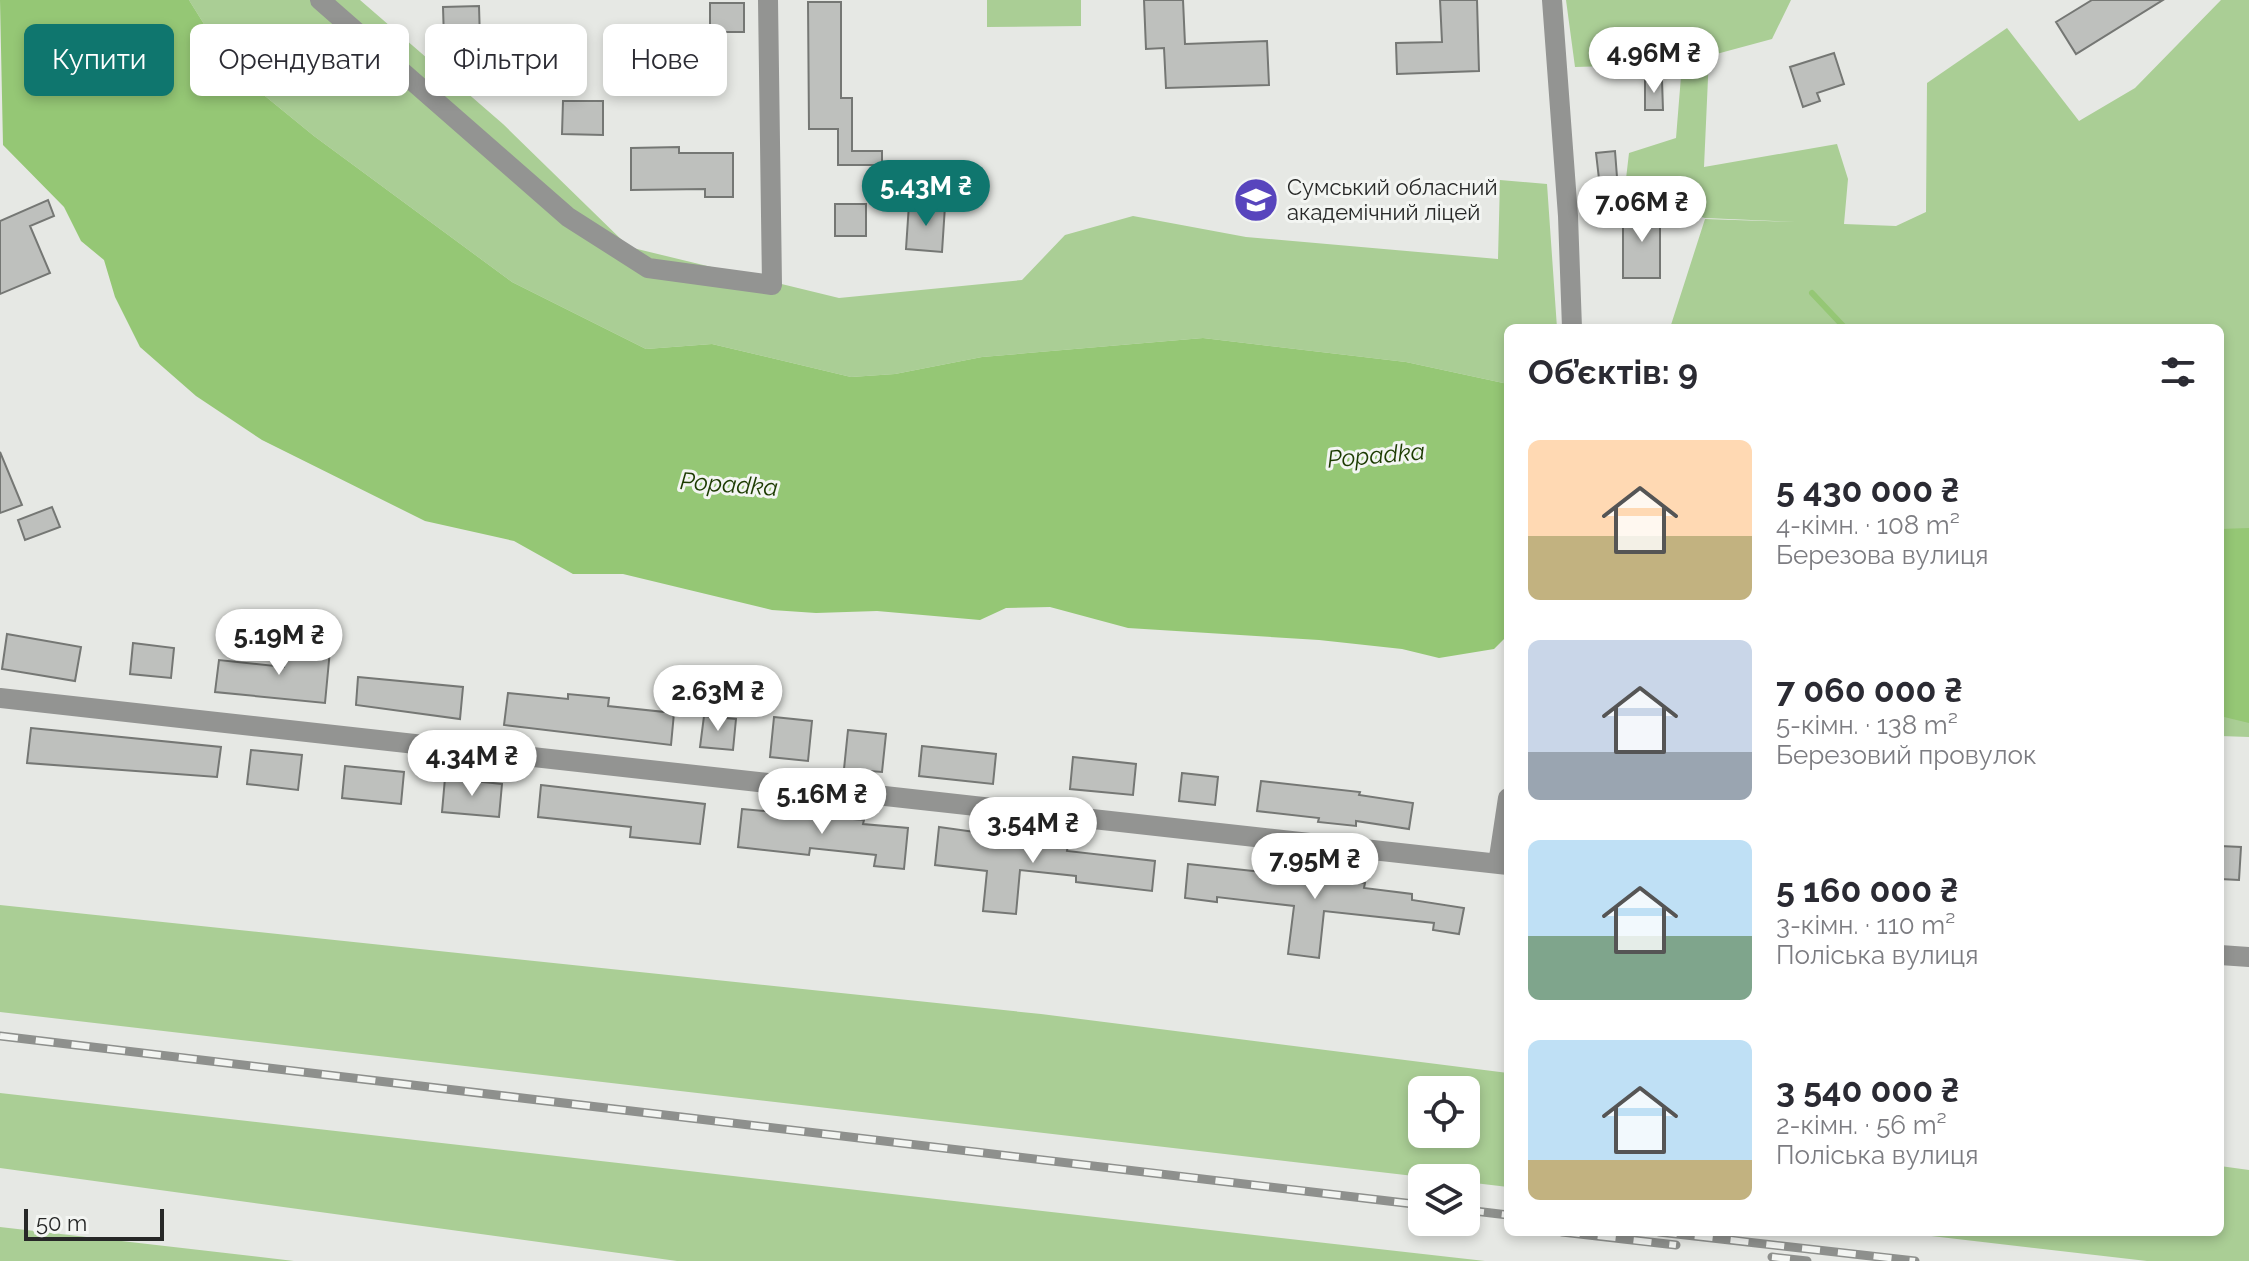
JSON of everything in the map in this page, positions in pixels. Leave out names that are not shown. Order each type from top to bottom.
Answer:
[{"type":"street","points":[[320,0],[568,217],[648,268],[772,285],[768,0]]},
{"type":"street","points":[[1552,0],[1568,216],[1572,324]]},
{"type":"street","points":[[0,698],[1503,864]]},
{"type":"street","points":[[2224,955],[2249,957]]},
{"type":"shaded area","points":[[189,0],[360,0],[388,24],[204,24]]},
{"type":"shaded area","points":[[987,0],[1081,0],[1081,26],[987,27]]},
{"type":"shaded area","points":[[1566,0],[1791,0],[1772,39],[1709,56],[1704,167],[1837,144],[1848,179],[1844,224],[1896,226],[1926,212],[1927,83],[2007,28],[2079,121],[2135,88],[2221,0],[2249,0],[2249,737],[2224,736],[2224,324],[1671,324],[1705,219],[1797,222],[1705,218],[1624,196],[1629,153],[1676,138],[1682,64],[1575,67]]},
{"type":"shaded area","points":[[409,42],[425,56],[425,96],[471,96],[629,247],[839,298],[1022,280],[1065,235],[1133,216],[1246,237],[1498,259],[1500,180],[1547,184],[1557,324],[1504,324],[1504,383],[1406,362],[1203,338],[982,357],[895,374],[851,377],[712,344],[646,349],[512,282],[314,136],[265,96],[409,96]]},
{"type":"shaded area","points":[[0,905],[1041,1014],[1504,1072],[1504,1187],[1480,1184],[1480,1164],[1408,1164],[1408,1175],[0,1012]]},
{"type":"shaded area","points":[[0,1093],[1485,1261],[677,1261],[0,1168]]},
{"type":"shaded area","points":[[2224,1167],[2249,1170],[2249,1261],[2147,1261],[1931,1236],[2224,1236]]},
{"type":"shaded area","points":[[0,1227],[294,1261],[0,1261]]},
{"type":"water","name":"Popadka","points":[[0,0],[189,0],[204,24],[190,24],[190,96],[265,96],[314,136],[512,282],[646,349],[712,344],[851,377],[895,374],[982,357],[1203,338],[1406,362],[1504,383],[1504,639],[1494,649],[1439,658],[1402,649],[1319,640],[1128,628],[1050,607],[1006,608],[980,620],[877,611],[816,613],[772,610],[623,574],[573,574],[514,541],[425,521],[262,440],[196,396],[140,347],[115,297],[104,260],[81,241],[64,207],[3,145]]},
{"type":"water","points":[[2249,528],[2249,723],[2224,717],[2224,529]]},
{"type":"building","points":[[1144,0],[1183,0],[1185,44],[1267,41],[1269,85],[1166,88],[1164,48],[1146,49]]},
{"type":"building","points":[[1440,0],[1477,0],[1479,71],[1397,74],[1396,43],[1442,42]]},
{"type":"building","points":[[2092,0],[2163,0],[2076,54],[2056,22]]},
{"type":"building","points":[[808,2],[841,2],[841,98],[852,98],[852,151],[882,151],[882,165],[838,165],[838,129],[809,129]]},
{"type":"building","points":[[710,3],[744,3],[744,32],[727,32],[727,24],[710,24]]},
{"type":"building","points":[[479,6],[480,24],[444,24],[443,7]]},
{"type":"building","points":[[1834,53],[1844,84],[1817,93],[1820,101],[1803,107],[1790,67]]},
{"type":"building","points":[[1662,80],[1663,110],[1645,110],[1645,81]]},
{"type":"building","points":[[563,101],[603,101],[603,135],[562,134]]},
{"type":"building","points":[[679,147],[679,153],[733,153],[733,197],[705,197],[705,189],[631,190],[631,148]]},
{"type":"building","points":[[1615,151],[1617,177],[1599,179],[1596,153]]},
{"type":"building","points":[[48,200],[54,216],[30,226],[50,273],[0,294],[0,221]]},
{"type":"building","points":[[835,204],[866,204],[866,236],[835,236]]},
{"type":"building","points":[[909,204],[945,206],[942,252],[906,249]]},
{"type":"building","points":[[1623,210],[1660,210],[1660,278],[1623,278]]},
{"type":"building","points":[[0,452],[22,505],[0,513]]},
{"type":"building","points":[[52,507],[60,527],[25,540],[18,520]]},
{"type":"building","points":[[7,634],[81,647],[75,681],[2,669]]},
{"type":"building","points":[[133,643],[174,648],[171,678],[130,674]]},
{"type":"building","points":[[286,645],[330,650],[325,703],[215,692],[219,660],[284,667]]},
{"type":"building","points":[[358,677],[463,687],[460,719],[356,705]]},
{"type":"building","points":[[508,693],[568,699],[568,694],[609,698],[608,706],[674,713],[671,745],[504,725]]},
{"type":"building","points":[[704,716],[736,719],[733,750],[700,747]]},
{"type":"building","points":[[774,717],[812,721],[808,761],[770,757]]},
{"type":"building","points":[[31,728],[221,747],[217,777],[27,763]]},
{"type":"building","points":[[848,730],[886,734],[882,772],[844,769]]},
{"type":"building","points":[[922,746],[996,754],[993,784],[919,776]]},
{"type":"building","points":[[251,750],[302,755],[298,790],[247,784]]},
{"type":"building","points":[[1073,757],[1136,764],[1133,795],[1070,789]]},
{"type":"building","points":[[345,766],[404,772],[401,804],[342,798]]},
{"type":"building","points":[[1182,773],[1218,777],[1215,805],[1179,801]]},
{"type":"building","points":[[445,778],[502,784],[499,817],[442,812]]},
{"type":"building","points":[[1261,781],[1360,792],[1359,795],[1413,803],[1409,829],[1356,821],[1356,826],[1318,822],[1319,818],[1257,811]]},
{"type":"building","points":[[541,785],[705,804],[700,844],[630,837],[631,827],[538,817]]},
{"type":"building","points":[[742,809],[864,820],[863,824],[908,828],[904,869],[874,866],[876,855],[810,848],[809,855],[738,847]]},
{"type":"building","points":[[939,827],[1068,845],[1067,851],[1155,861],[1152,891],[1076,882],[1076,876],[1020,870],[1016,914],[983,911],[987,871],[935,865]]},
{"type":"building","points":[[2224,846],[2241,847],[2239,880],[2224,879]]},
{"type":"building","points":[[1188,864],[1365,883],[1364,888],[1412,894],[1412,900],[1464,908],[1459,934],[1433,930],[1434,923],[1324,911],[1319,958],[1288,954],[1294,906],[1217,897],[1217,902],[1185,898]]},
{"type":"waterway","points":[[1812,293],[1841,324]]},
{"type":"railway","points":[[0,1036],[1408,1203]]},
{"type":"railway","points":[[1480,1212],[1504,1215]]},
{"type":"railway","points":[[1597,1236],[1676,1245]]},
{"type":"railway","points":[[1694,1236],[1915,1261]]},
{"type":"railway","points":[[1772,1257],[1807,1261]]},
{"type":"place","name":"Сумський обласний академічний ліцей","points":[[1256,200]]}]
